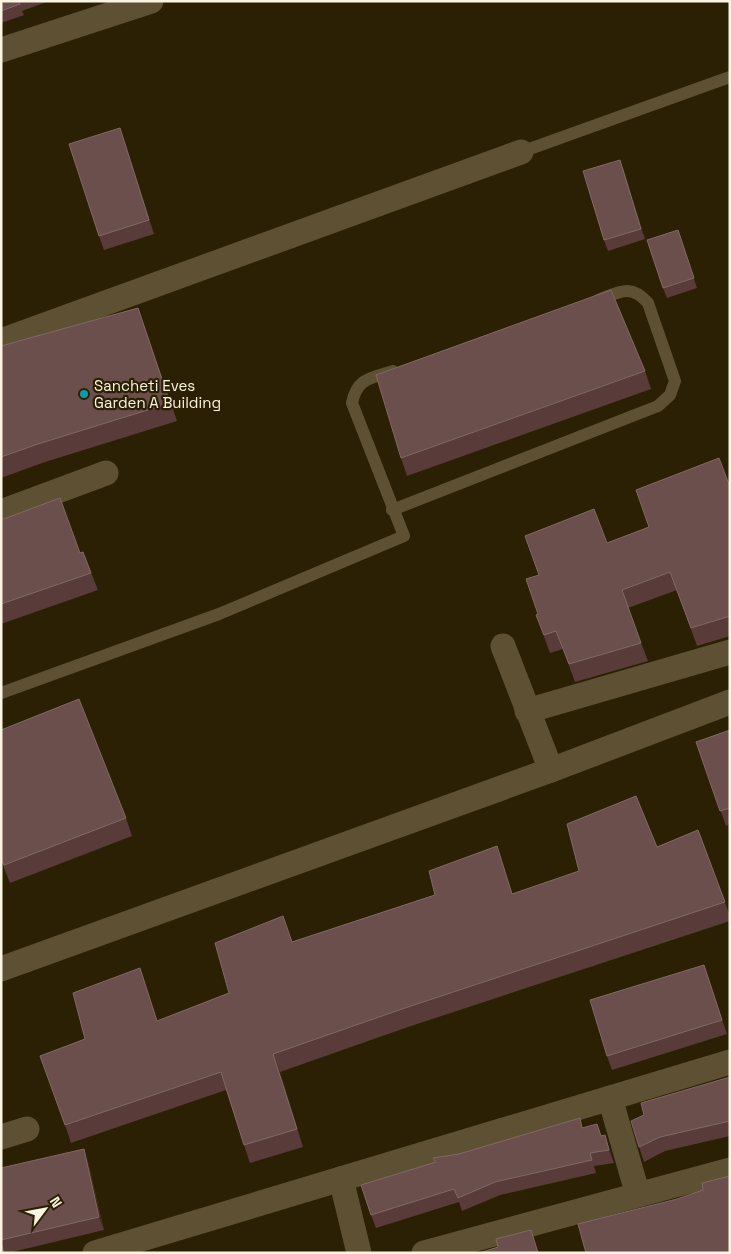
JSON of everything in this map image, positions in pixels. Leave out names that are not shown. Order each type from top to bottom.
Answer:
[{"type":"street","points":[[1,50],[151,1]]},
{"type":"street","points":[[1,341],[521,152]]},
{"type":"street","points":[[1,512],[106,473]]},
{"type":"street","points":[[503,646],[551,770]]},
{"type":"street","points":[[528,711],[730,652]]},
{"type":"street","points":[[1,969],[551,770],[730,702]]},
{"type":"street","points":[[97,1252],[730,1062]]},
{"type":"street","points":[[610,1098],[638,1195]]},
{"type":"street","points":[[1,1137],[27,1129]]},
{"type":"street","points":[[424,1253],[730,1170]]},
{"type":"street","points":[[341,1179],[358,1253]]},
{"type":"lane","points":[[521,152],[730,77]]},
{"type":"lane","points":[[392,510],[658,406],[670,395],[675,381],[648,303],[644,298],[639,293],[624,290],[587,304]]},
{"type":"lane","points":[[1,693],[220,614],[404,536],[392,510],[352,403],[355,389],[364,381],[401,368]]},
{"type":"building","points":[[1,1],[19,1],[20,4],[1,11]]},
{"type":"building","points":[[120,128],[149,220],[99,236],[69,144]]},
{"type":"building","points":[[620,160],[641,229],[604,240],[583,171]]},
{"type":"building","points":[[678,230],[694,278],[663,288],[647,240]]},
{"type":"building","points":[[611,290],[645,371],[401,458],[376,375]]},
{"type":"building","name":"Sancheti Eves Garden A Building","points":[[138,308],[170,403],[1,457],[1,346]]},
{"type":"building","points":[[719,458],[730,487],[730,616],[691,628],[670,572],[622,590],[641,643],[569,664],[556,631],[544,635],[536,615],[538,614],[526,579],[539,575],[525,536],[594,509],[607,543],[649,527],[636,490]]},
{"type":"building","points":[[60,498],[80,553],[83,552],[91,573],[1,604],[1,520]]},
{"type":"building","points":[[79,699],[126,818],[4,865],[1,859],[1,730]]},
{"type":"building","points":[[730,730],[730,808],[720,811],[696,742]]},
{"type":"building","points":[[636,796],[657,847],[698,830],[725,902],[402,1009],[273,1054],[297,1129],[244,1145],[221,1072],[65,1125],[40,1056],[85,1039],[73,993],[140,968],[157,1021],[229,993],[215,943],[283,916],[292,942],[435,895],[429,871],[497,846],[512,894],[579,871],[567,824]]},
{"type":"building","points":[[704,965],[722,1020],[607,1056],[590,1000]]},
{"type":"building","points":[[730,1077],[730,1121],[660,1137],[639,1147],[631,1121],[644,1115],[641,1103]]},
{"type":"building","points":[[580,1118],[582,1128],[597,1124],[601,1136],[605,1135],[609,1150],[590,1153],[592,1160],[495,1182],[458,1198],[454,1189],[371,1215],[361,1185],[436,1162],[433,1158],[459,1154]]},
{"type":"building","points":[[84,1149],[99,1217],[1,1240],[1,1168]]},
{"type":"building","points":[[730,1176],[730,1253],[586,1253],[578,1224],[677,1199],[703,1190],[702,1183]]},
{"type":"building","points":[[531,1230],[538,1253],[479,1253],[498,1247],[496,1239]]},
{"type":"place","name":"Sancheti Eves Garden A Building","points":[[84,394]]}]
